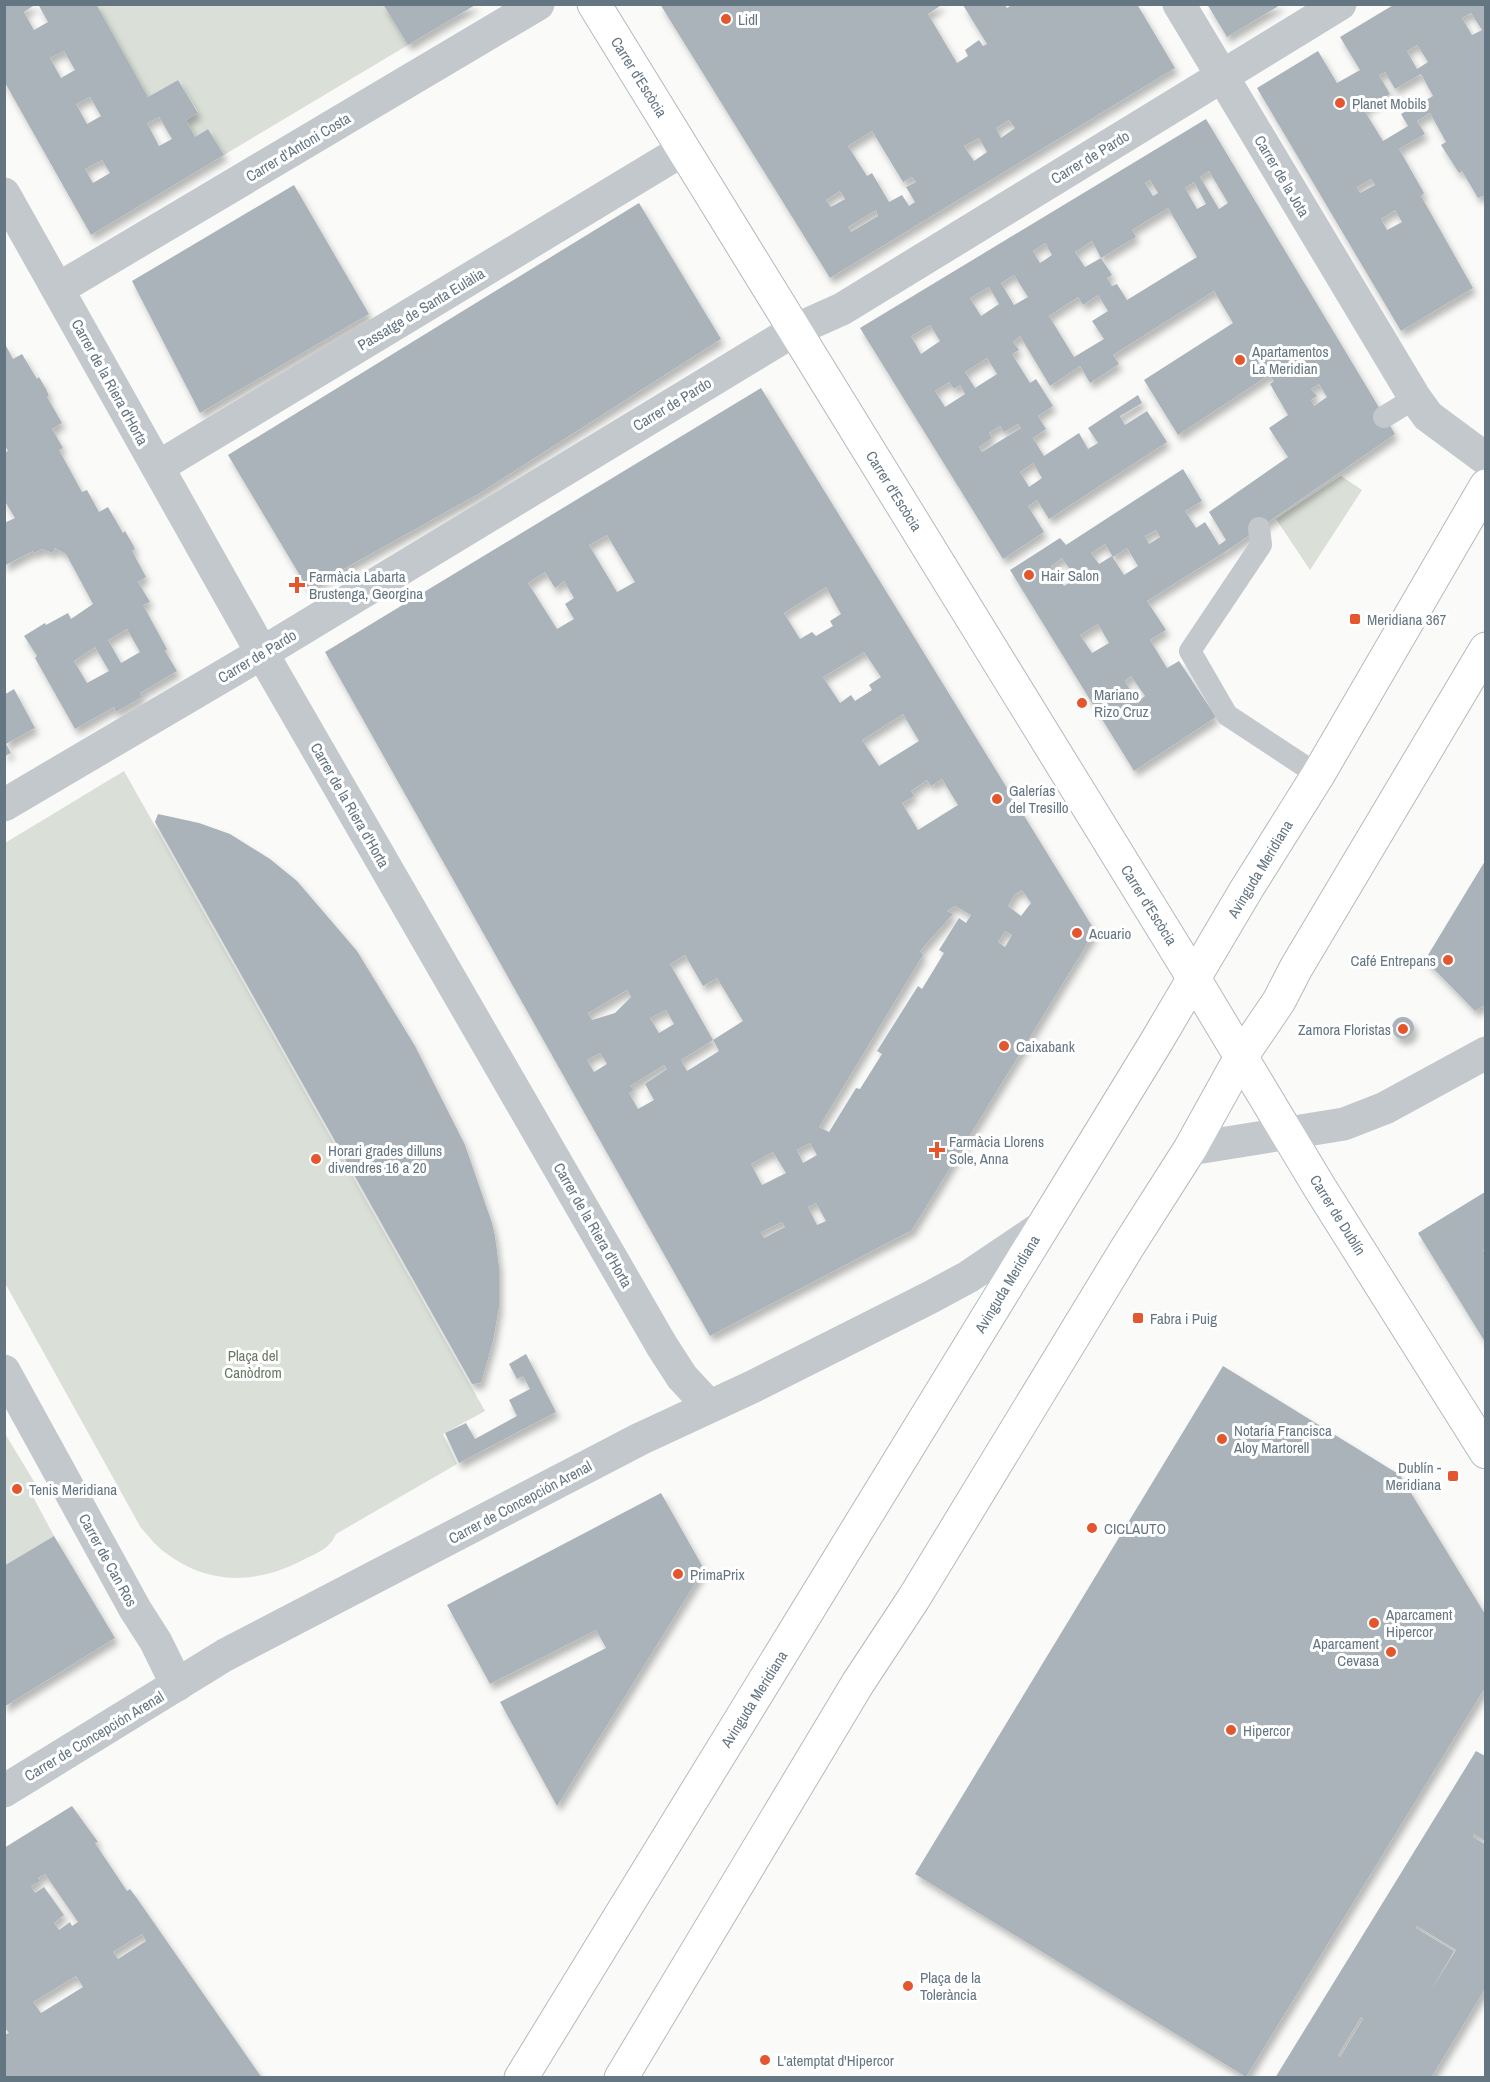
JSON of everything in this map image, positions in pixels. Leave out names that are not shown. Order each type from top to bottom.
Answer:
[{"type":"main road","name":"Carrer d'Escòcia","points":[[594,4],[1193,977]]},
{"type":"main road","name":"Avinguda Meridiana","points":[[521,2078],[1318,775],[1485,486]]},
{"type":"main road","points":[[621,2078],[858,1683],[914,1598],[1127,1248],[1190,1149],[1241,1057],[1279,1001],[1296,968],[1485,649]]},
{"type":"main road","name":"Carrer de Dublín","points":[[1193,977],[1320,1188],[1485,1452]]},
{"type":"street","name":"Carrer d'Antoni Costa","points":[[58,289],[538,4]]},
{"type":"street","name":"Carrer de la Jota","points":[[1179,4],[1384,348],[1422,407]]},
{"type":"street","name":"Carrer de Pardo","points":[[4,805],[262,654],[795,330],[842,309],[1340,4]]},
{"type":"street","name":"Passatge de Santa Eulàlia","points":[[158,467],[684,150]]},
{"type":"street","name":"Carrer de la Riera d'Horta","points":[[4,194],[262,654],[663,1346],[682,1377],[709,1406]]},
{"type":"street","points":[[1422,407],[1485,459]]},
{"type":"street","points":[[1190,1149],[1344,1124],[1385,1108],[1485,1053]]},
{"type":"street","name":"Carrer de Concepción Arenal","points":[[4,1791],[225,1655],[640,1439],[762,1382],[968,1277],[1042,1227]]},
{"type":"street","name":"Carrer de Can Ros","points":[[4,1371],[135,1609],[156,1642],[177,1685]]},
{"type":"lane","points":[[1384,417],[1422,407]]},
{"type":"lane","points":[[1259,528],[1261,545],[1190,651],[1227,715],[1318,775]]},
{"type":"green space","points":[[96,5],[384,5],[408,45],[224,155],[208,129],[195,137],[186,120],[198,112],[178,80],[148,97]]},
{"type":"green space","points":[[1341,476],[1362,490],[1310,570],[1276,519]]},
{"type":"green space","name":"Plaça del Canòdrom","points":[[124,771],[485,1411],[443,1434],[457,1464],[336,1534],[330,1544],[317,1553],[283,1569],[248,1577],[230,1578],[196,1570],[163,1551],[141,1528],[5,1283],[5,843]]},
{"type":"green space","name":"Tenis Meridiana","points":[[4,1432],[38,1488],[31,1493],[54,1536],[5,1566]]},
{"type":"building","points":[[4,4],[36,4],[24,12],[34,30],[48,22],[38,4],[96,4],[148,97],[178,80],[198,113],[186,120],[195,137],[208,129],[224,155],[91,235],[4,81]],"holes":[[[64,51],[75,70],[61,78],[50,58]],[[90,97],[101,116],[87,124],[76,104]],[[159,117],[172,139],[159,146],[147,123]],[[102,160],[110,173],[93,183],[85,169]]]},
{"type":"building","points":[[383,4],[477,4],[408,45]]},
{"type":"building","points":[[660,4],[943,4],[928,14],[957,63],[968,56],[965,50],[979,40],[983,46],[987,44],[963,5],[1005,5],[1007,8],[1013,4],[1137,4],[1175,68],[830,278]],"holes":[[[1009,120],[1015,128],[1001,138],[996,128]],[[872,131],[903,182],[912,177],[916,182],[906,187],[915,202],[909,206],[902,195],[889,202],[872,173],[867,176],[848,146]],[[979,138],[987,152],[974,161],[964,146]],[[840,191],[845,199],[831,207],[826,200]],[[876,210],[878,216],[851,232],[848,227]]]},
{"type":"building","points":[[1207,4],[1282,4],[1227,37]]},
{"type":"building","points":[[1395,4],[1485,4],[1485,195],[1478,198],[1462,171],[1459,173],[1441,145],[1446,142],[1430,113],[1417,121],[1425,134],[1399,149],[1424,193],[1421,196],[1473,288],[1401,331],[1257,88],[1318,51],[1337,83],[1360,70],[1340,37]],"holes":[[[1471,13],[1482,30],[1472,35],[1462,18]],[[1417,45],[1428,62],[1417,69],[1407,51]],[[1385,72],[1395,89],[1421,74],[1433,96],[1401,114],[1408,126],[1383,141],[1364,110],[1390,94],[1379,75]],[[1371,179],[1375,185],[1360,193],[1357,187]],[[1395,210],[1402,222],[1387,230],[1381,219]]]},
{"type":"building","points":[[1206,119],[1395,434],[1231,548],[1147,601],[1166,630],[1150,640],[1167,668],[1179,661],[1216,717],[1134,771],[1010,570],[1060,538],[1066,545],[1183,469],[1202,501],[1185,511],[1196,528],[1205,522],[1219,545],[1226,540],[1209,512],[1288,457],[1269,428],[1288,415],[1270,384],[1274,381],[1269,375],[1178,435],[1144,380],[1233,323],[1214,291],[1113,355],[1119,364],[1090,383],[1080,366],[1050,386],[1020,336],[1013,342],[1019,350],[1012,354],[1030,383],[1036,379],[1053,406],[1038,416],[1046,429],[1033,438],[1044,456],[1079,433],[1088,449],[1098,443],[1088,428],[1138,395],[1142,403],[1120,416],[1125,425],[1147,411],[1167,442],[1049,519],[1037,500],[1028,506],[1044,532],[1003,559],[860,328]],"holes":[[[1209,171],[1228,203],[1219,209],[1200,177]],[[1150,180],[1158,193],[1153,196],[1145,183]],[[1194,182],[1206,204],[1197,209],[1185,188]],[[1168,208],[1197,257],[1127,300],[1117,284],[1112,286],[1107,278],[1112,275],[1101,258],[1136,237],[1132,230]],[[1092,241],[1101,258],[1085,267],[1075,252]],[[1045,243],[1052,255],[1040,263],[1033,251]],[[1014,275],[1028,297],[1014,305],[1001,283]],[[989,287],[999,304],[981,316],[970,298]],[[1098,295],[1108,311],[1092,321],[1104,339],[1074,357],[1049,316],[1078,297],[1083,305]],[[930,325],[940,341],[921,354],[911,336]],[[987,358],[997,374],[975,388],[965,372]],[[949,382],[954,389],[960,385],[965,394],[945,407],[935,391]],[[1319,384],[1327,397],[1314,406],[1311,400],[1317,396],[1311,389]],[[1018,424],[1021,428],[982,452],[979,447],[992,438],[989,433],[1000,426],[1004,432]],[[1033,463],[1042,478],[1029,487],[1020,472]],[[1156,530],[1160,537],[1149,544],[1145,536]],[[1105,544],[1113,557],[1127,548],[1138,566],[1124,575],[1112,556],[1099,564],[1091,553]],[[1062,558],[1076,578],[1064,586],[1051,566]],[[1098,624],[1109,643],[1092,653],[1080,635]],[[1131,676],[1145,696],[1137,702],[1125,681]]]},
{"type":"building","points":[[294,185],[369,314],[200,413],[132,281]]},
{"type":"building","points":[[639,203],[721,339],[480,493],[308,589],[228,455]]},
{"type":"building","points":[[4,342],[13,359],[22,354],[46,389],[49,396],[47,397],[62,423],[52,429],[63,448],[59,450],[82,492],[87,490],[99,512],[108,507],[133,545],[135,549],[132,551],[146,577],[138,582],[150,602],[143,605],[177,671],[140,693],[142,697],[116,712],[114,707],[75,729],[24,636],[68,613],[71,619],[93,604],[66,554],[55,548],[53,553],[42,549],[34,553],[33,551],[4,566],[4,523],[15,518],[4,500],[4,453],[8,451],[4,444]],"holes":[[[127,629],[140,652],[121,663],[108,640]],[[95,647],[109,671],[87,683],[74,661]]]},
{"type":"building","points":[[761,388],[1095,931],[912,1230],[710,1336],[325,652]],"holes":[[[607,535],[635,582],[617,592],[589,545]],[[545,572],[555,588],[564,581],[574,598],[565,604],[574,619],[557,629],[528,583]],[[826,587],[841,614],[830,621],[833,626],[816,636],[812,632],[800,639],[784,613]],[[864,652],[881,677],[869,685],[872,690],[855,701],[851,695],[840,703],[823,677]],[[903,714],[919,741],[879,766],[862,740]],[[942,779],[958,805],[918,830],[902,803],[914,796],[911,791],[927,780],[931,786]],[[1022,890],[1031,903],[1021,916],[1008,906],[1015,894]],[[955,906],[971,915],[966,923],[959,918],[939,950],[944,953],[922,989],[918,986],[877,1051],[882,1054],[860,1089],[856,1088],[829,1132],[819,1127],[923,955],[920,951],[953,914],[947,911]],[[1005,931],[1012,935],[1005,947],[998,942]],[[685,955],[703,986],[717,978],[743,1021],[713,1040],[670,964]],[[627,990],[631,997],[615,1013],[592,1020],[588,1013]],[[666,1010],[674,1024],[659,1033],[650,1018]],[[713,1040],[719,1051],[687,1071],[681,1060]],[[600,1053],[607,1064],[594,1072],[587,1060]],[[664,1065],[667,1069],[645,1084],[654,1100],[638,1109],[629,1093],[634,1090],[630,1086]],[[810,1143],[817,1155],[803,1163],[797,1150]],[[773,1152],[786,1173],[762,1185],[751,1164]],[[816,1203],[826,1221],[817,1225],[808,1207]],[[782,1222],[785,1227],[764,1238],[761,1232]]]},
{"type":"building","points":[[14,689],[35,728],[6,744],[11,753],[5,756],[4,695]]},
{"type":"building","points":[[158,814],[199,823],[230,834],[270,859],[297,881],[357,951],[415,1046],[465,1145],[495,1236],[499,1267],[499,1307],[493,1341],[481,1383],[472,1384],[155,822]]},
{"type":"building","points":[[1485,861],[1485,1005],[1475,1011],[1425,960]]},
{"type":"building","name":"Zamora Floristas","points":[[1403,1017],[1411,1020],[1414,1028],[1411,1036],[1403,1039],[1395,1036],[1392,1028],[1395,1020]]},
{"type":"building","points":[[1485,1192],[1485,1249],[1483,1250],[1485,1253],[1485,1342],[1418,1233]]},
{"type":"building","points":[[526,1354],[556,1412],[459,1463],[445,1433],[466,1423],[475,1439],[517,1416],[509,1400],[530,1389],[523,1376],[517,1379],[509,1364]]},
{"type":"building","name":"Hipercor","points":[[1223,1366],[1400,1475],[1485,1614],[1485,1688],[1246,2077],[915,1874]]},
{"type":"building","points":[[661,1493],[704,1569],[557,1806],[500,1702],[606,1648],[596,1630],[490,1684],[447,1605]]},
{"type":"building","points":[[54,1536],[115,1638],[4,1707],[4,1566]]},
{"type":"building","points":[[1476,1751],[1485,1756],[1485,1841],[1474,1834],[1473,1837],[1485,1844],[1485,1989],[1431,2078],[1275,2078]],"holes":[[[1417,1926],[1456,1950],[1430,1992],[1454,1951],[1416,1928]],[[1361,2017],[1363,2019],[1340,2057],[1338,2055]]]},
{"type":"building","points":[[72,1806],[98,1842],[95,1843],[127,1891],[130,1889],[136,1897],[262,2078],[4,2078],[4,2035],[9,2033],[4,2027],[4,1848]],"holes":[[[45,1874],[78,1922],[72,1926],[70,1922],[59,1930],[54,1923],[64,1915],[44,1887],[35,1893],[31,1886],[40,1881],[38,1878]],[[142,1934],[146,1941],[118,1959],[113,1952]],[[76,1976],[83,1987],[41,2013],[33,2002]]]},
{"type":"place","name":"Lidl","points":[[726,19]]},
{"type":"place","name":"Planet Mobils","points":[[1340,103]]},
{"type":"place","name":"Apartamentos La Meridian","points":[[1240,360]]},
{"type":"place","name":"Hair Salon","points":[[1029,575]]},
{"type":"place","name":"Farmàcia Labarta Brustenga, Georgina","points":[[297,585]]},
{"type":"place","name":"Meridiana 367","points":[[1355,619]]},
{"type":"place","name":"Mariano Rizo Cruz","points":[[1082,703]]},
{"type":"place","name":"Galerías del Tresillo","points":[[997,799]]},
{"type":"place","name":"Acuario","points":[[1077,933]]},
{"type":"place","name":"Café Entrepans","points":[[1448,960]]},
{"type":"place","name":"Zamora Floristas","points":[[1403,1029]]},
{"type":"place","name":"Caixabank","points":[[1004,1046]]},
{"type":"place","name":"Farmàcia Llorens Sole, Anna","points":[[937,1150]]},
{"type":"place","name":"Horari grades dilluns divendres 16 a 20","points":[[316,1159]]},
{"type":"place","name":"Fabra i Puig","points":[[1138,1318]]},
{"type":"place","name":"Notaría Francisca Aloy Martorell","points":[[1222,1439]]},
{"type":"place","name":"Dublín - Meridiana","points":[[1453,1476]]},
{"type":"place","name":"Tenis Meridiana","points":[[17,1489]]},
{"type":"place","name":"CICLAUTO","points":[[1092,1528]]},
{"type":"place","name":"PrimaPrix","points":[[678,1574]]},
{"type":"place","name":"Aparcament Hipercor","points":[[1374,1623]]},
{"type":"place","name":"Aparcament Cevasa","points":[[1391,1652]]},
{"type":"place","name":"Hipercor","points":[[1231,1730]]},
{"type":"place","name":"Plaça de la Tolerància","points":[[908,1986]]},
{"type":"place","name":"L'atemptat d'Hipercor","points":[[765,2060]]}]
